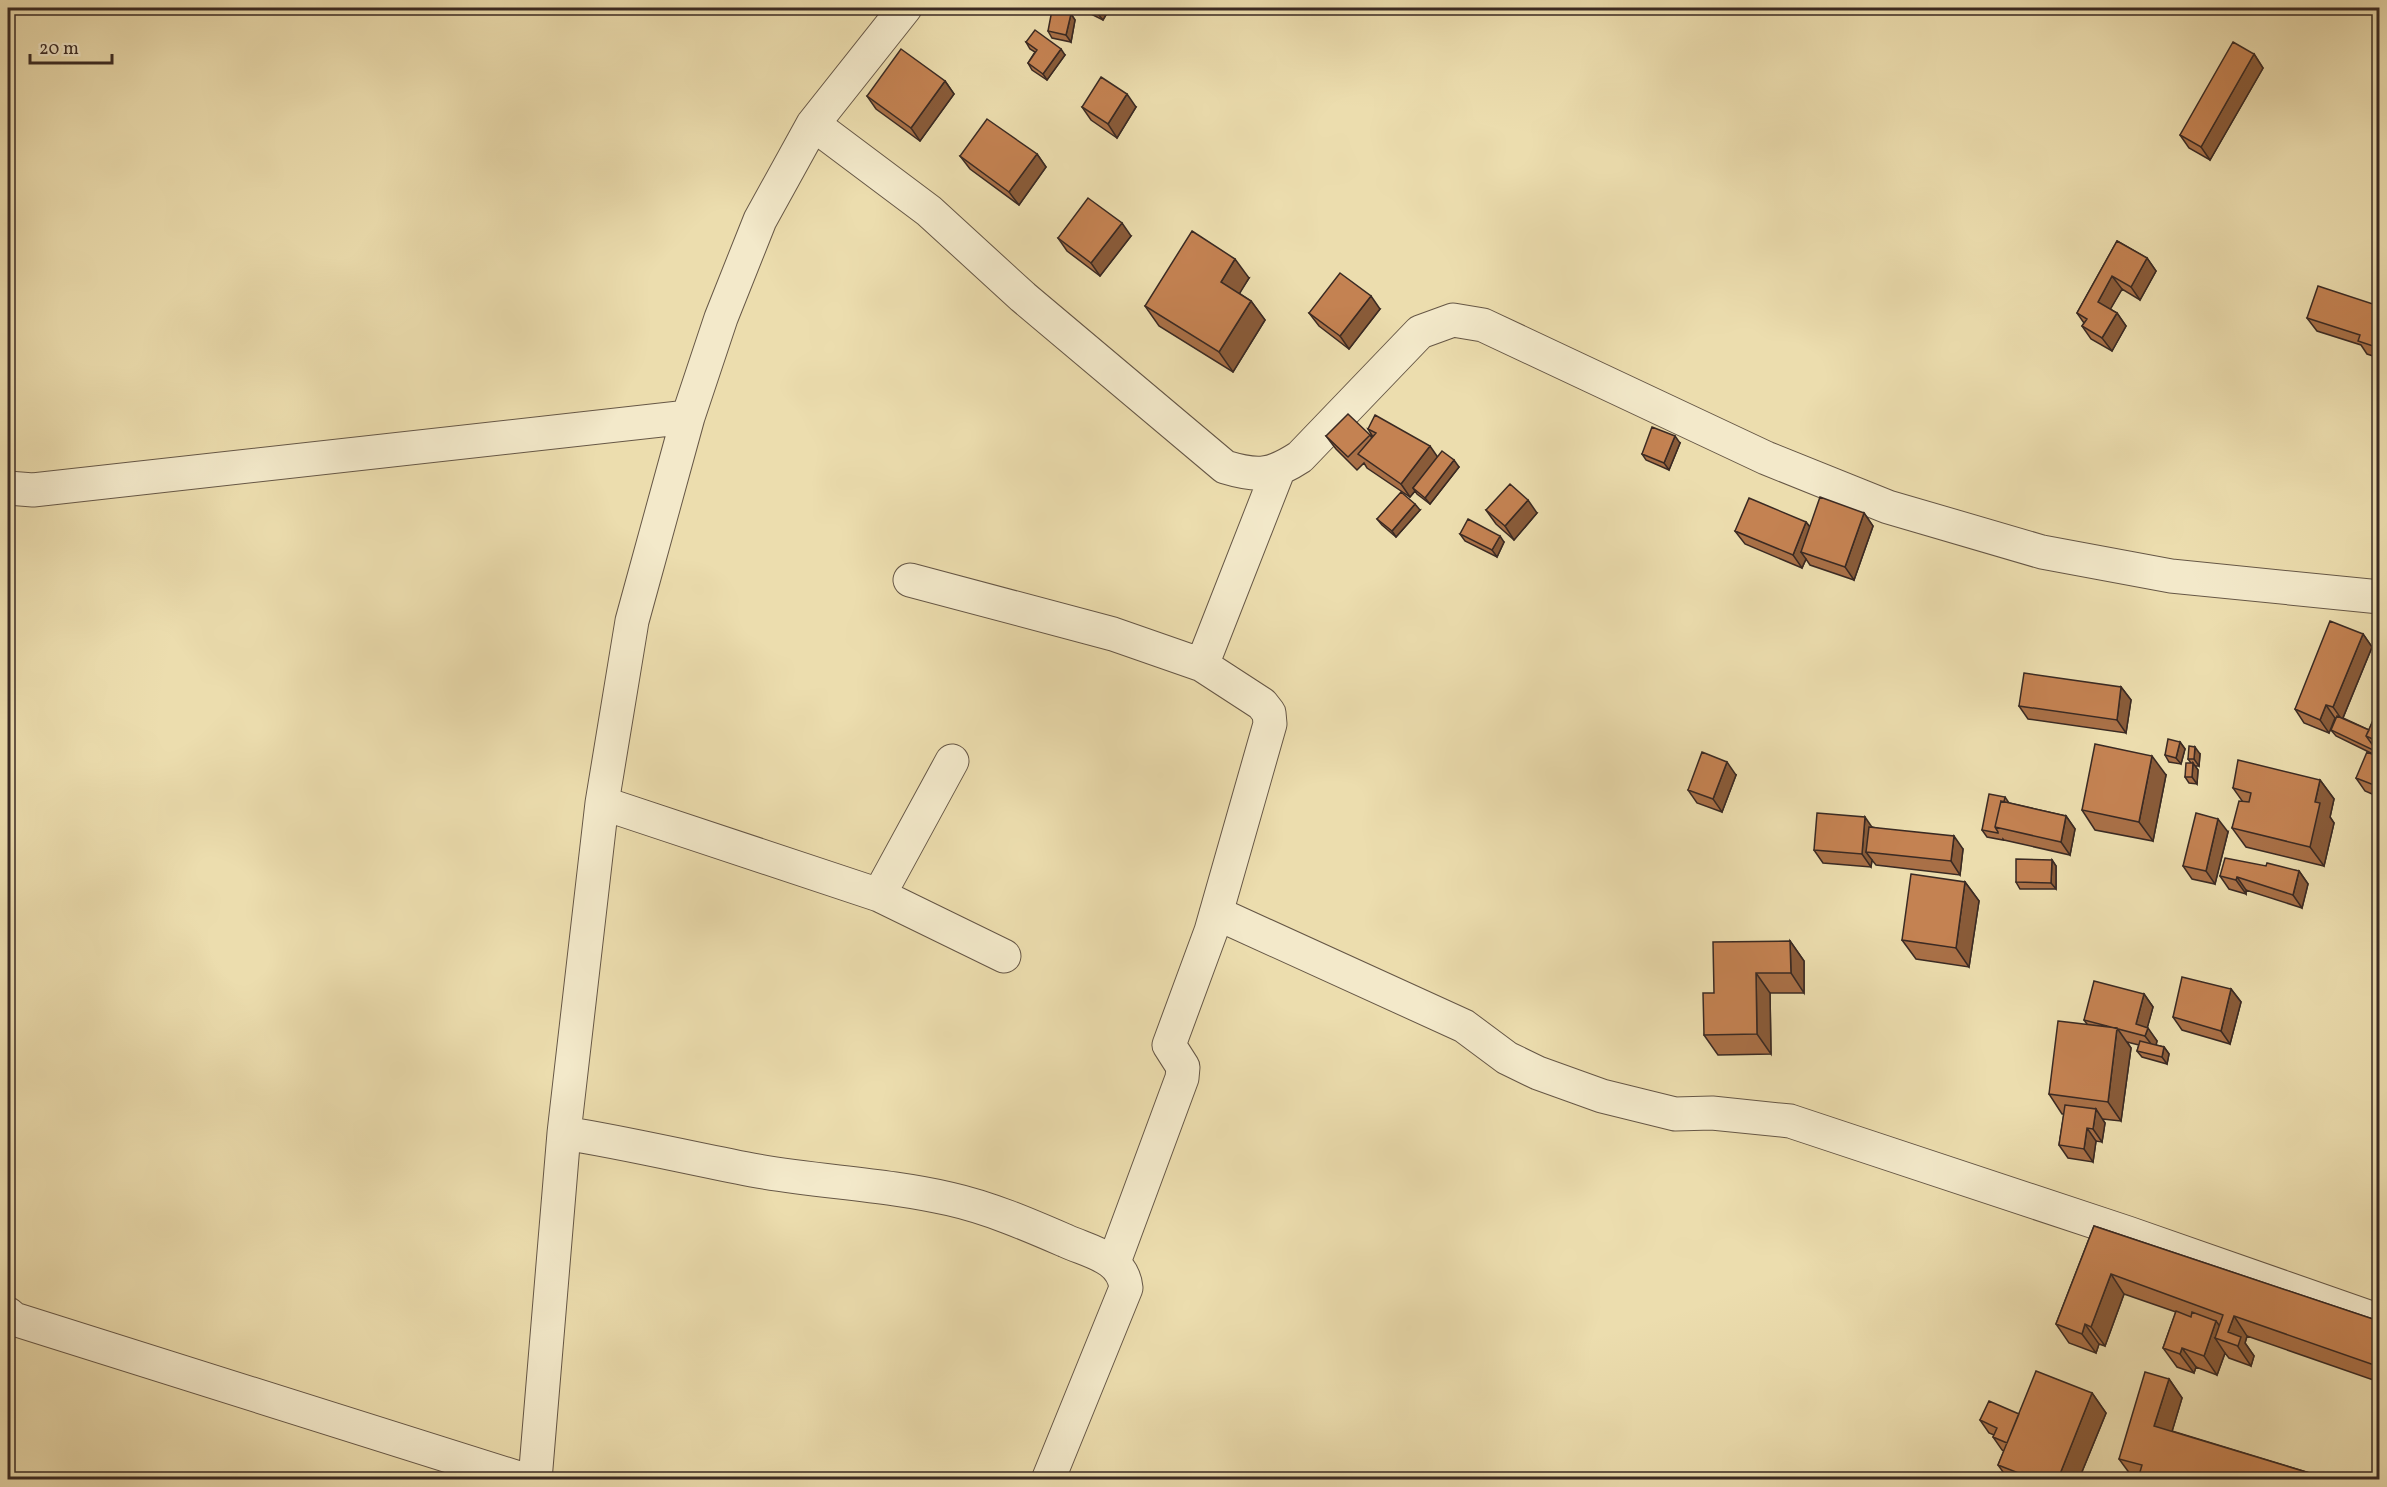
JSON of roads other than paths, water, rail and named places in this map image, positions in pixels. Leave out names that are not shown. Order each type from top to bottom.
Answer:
[{"type":"street","points":[[535,1479],[564,1133],[602,803],[632,621],[688,417],[721,318],[760,220],[813,124],[905,8]]},
{"type":"street","points":[[813,124],[929,211],[1023,297],[1225,467],[1251,475],[1278,471],[1300,457],[1420,332],[1453,320],[1483,326],[1766,459],[1888,507],[2042,552],[2159,574],[2379,597]]},
{"type":"street","points":[[8,488],[33,490],[688,417]]},
{"type":"street","points":[[1202,665],[1278,471]]},
{"type":"street","points":[[910,580],[1113,633],[1202,665],[1262,704],[1269,712],[1270,724],[1216,913],[1169,1045],[1183,1067],[1182,1078],[1114,1262]]},
{"type":"street","points":[[879,895],[952,761]]},
{"type":"street","points":[[602,803],[879,895],[1004,956]]},
{"type":"street","points":[[1216,913],[1464,1026],[1507,1058],[1602,1096],[1675,1114],[1712,1113],[1790,1121],[2128,1233],[2379,1321]]},
{"type":"street","points":[[564,1133],[646,1147],[751,1170],[889,1188],[952,1199],[1023,1223],[1114,1262],[1125,1277],[1126,1288],[1048,1479]]},
{"type":"street","points":[[8,1314],[25,1323],[525,1479]]}]
